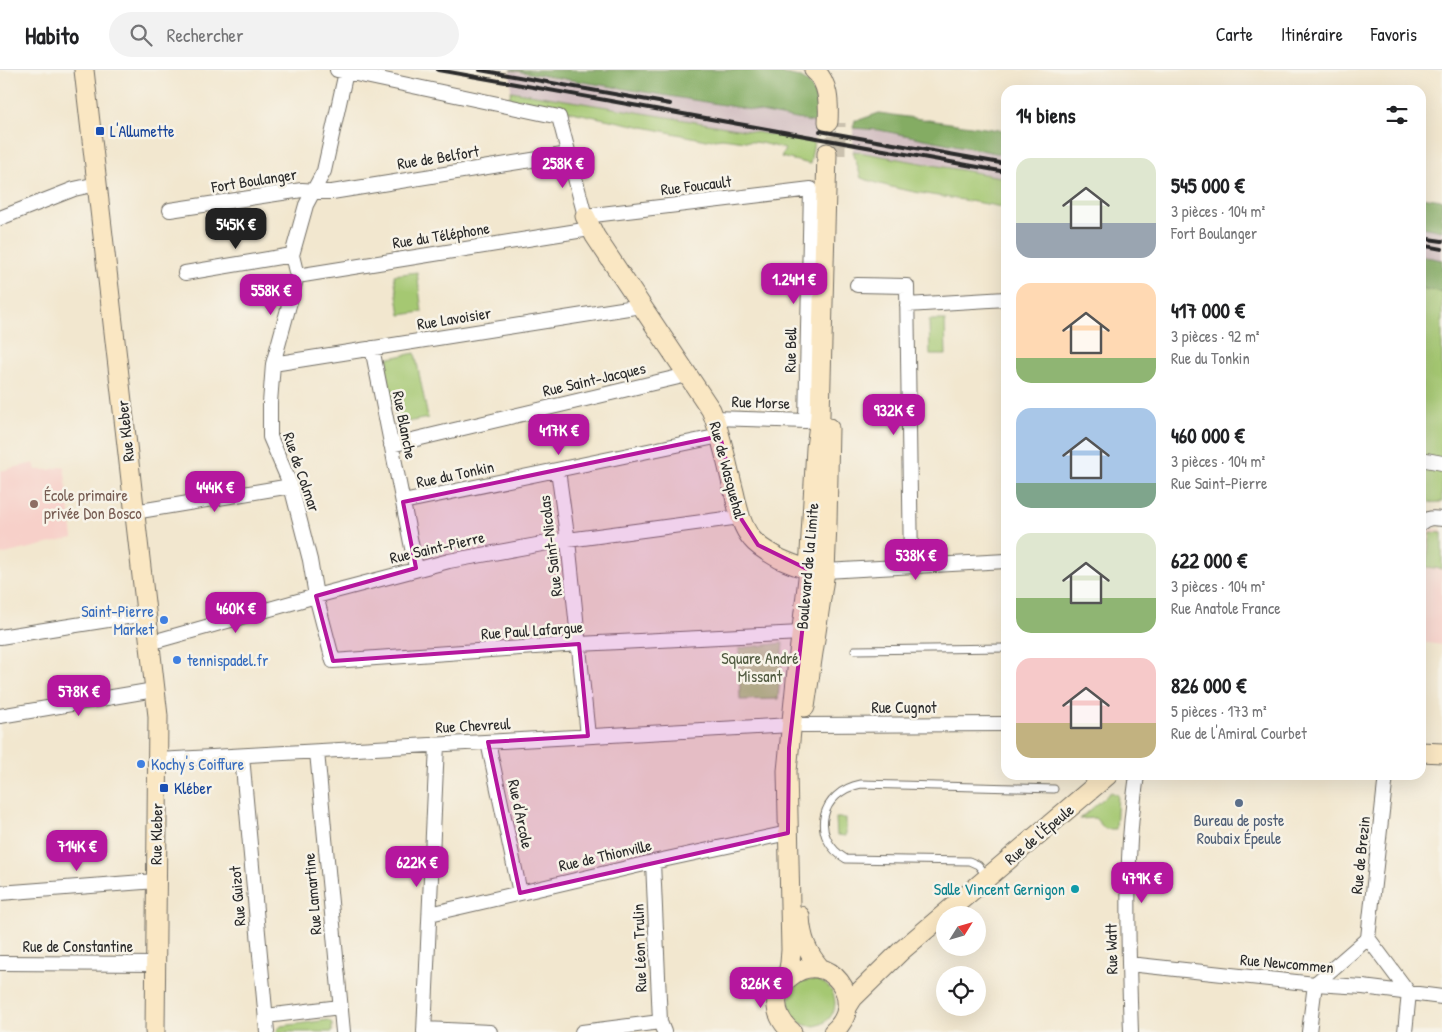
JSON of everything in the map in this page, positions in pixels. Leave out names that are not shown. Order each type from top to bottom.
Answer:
[{"type":"street","name":"Rue Kleber","points":[[84,70],[158,716],[155,1032]]},
{"type":"street","points":[[814,70],[821,78],[827,92],[832,122],[836,94],[831,70]]},
{"type":"street","name":"Rue de Wasquehal","points":[[341,71],[559,117],[588,222],[641,306],[706,402],[720,436],[740,517],[752,540],[763,549],[796,566],[817,571],[1001,561]]},
{"type":"street","name":"Rue de Colmar","points":[[316,596],[310,560],[291,486],[270,437],[270,403],[273,364],[297,276],[292,255],[306,205],[324,171],[341,71]]},
{"type":"street","name":"Rue de Belfort","points":[[314,190],[332,192],[569,154]]},
{"type":"street","name":"Boulevard de la Limite","points":[[832,154],[827,523],[801,633],[797,725],[800,918],[803,938],[812,957],[827,972],[839,980],[844,988],[847,997],[841,1023]]},
{"type":"street","points":[[0,218],[74,189],[97,184]]},
{"type":"street","name":"Rue Foucault","points":[[588,222],[812,189]]},
{"type":"street","name":"Rue Bell","points":[[806,421],[812,189]]},
{"type":"street","name":"Fort Boulanger","points":[[170,210],[302,190],[314,190]]},
{"type":"street","name":"Rue du Téléphone","points":[[297,276],[588,222]]},
{"type":"street","points":[[185,273],[292,255]]},
{"type":"street","points":[[857,285],[907,286],[911,566]]},
{"type":"street","points":[[907,305],[1001,299]]},
{"type":"street","name":"Rue Lavoisier","points":[[273,364],[641,306]]},
{"type":"street","name":"Rue Blanche","points":[[372,348],[416,568]]},
{"type":"street","name":"Rue Saint-Jacques","points":[[391,445],[688,375]]},
{"type":"street","name":"Rue Morse","points":[[714,418],[806,421]]},
{"type":"street","name":"Rue du Tonkin","points":[[403,502],[720,436]]},
{"type":"street","points":[[1426,460],[1442,463]]},
{"type":"street","name":"Rue Saint-Nicolas","points":[[558,470],[588,736]]},
{"type":"street","points":[[134,512],[291,486]]},
{"type":"street","name":"Rue Saint-Pierre","points":[[149,644],[416,568],[567,540],[740,517]]},
{"type":"street","points":[[1426,519],[1442,519]]},
{"type":"street","name":"Boulevard de la Limite","points":[[777,1023],[778,993],[787,979],[791,950],[787,771],[817,632],[817,571]]},
{"type":"street","name":"Rue Paul Lafargue","points":[[316,596],[334,661],[578,644],[801,633]]},
{"type":"street","points":[[0,637],[146,614]]},
{"type":"street","points":[[0,716],[154,690]]},
{"type":"street","name":"Rue Cugnot","points":[[797,725],[1001,724]]},
{"type":"street","name":"Rue Chevreul","points":[[158,760],[797,725]]},
{"type":"street","name":"Rue d'Arcole","points":[[488,742],[520,893]]},
{"type":"street","points":[[437,745],[424,1031],[490,1032]]},
{"type":"street","name":"Rue Lamartine","points":[[317,752],[342,1032]]},
{"type":"street","points":[[1426,752],[1442,753]]},
{"type":"street","name":"Rue Guizot","points":[[242,756],[267,1032]]},
{"type":"street","name":"Rue de l'Épeule","points":[[787,979],[801,970],[813,968],[848,976],[865,974],[875,970],[901,951],[1102,780]]},
{"type":"street","name":"Rue Watt","points":[[1131,1032],[1128,860],[1136,780]]},
{"type":"street","name":"Rue de Brezin","points":[[1368,938],[1385,780]]},
{"type":"street","name":"Rue de Thionville","points":[[430,914],[653,862],[788,833]]},
{"type":"street","name":"Rue Léon Trulin","points":[[653,862],[662,1027]]},
{"type":"street","points":[[0,893],[156,881]]},
{"type":"street","points":[[1309,1032],[1315,984],[1368,938],[1409,993],[1405,1032]]},
{"type":"street","name":"Rue de l'Épeule","points":[[841,1023],[853,998],[901,951]]},
{"type":"street","name":"Rue de Constantine","points":[[0,963],[156,964]]},
{"type":"street","name":"Rue Newcommen","points":[[1129,964],[1315,984],[1363,987],[1442,997]]},
{"type":"street","points":[[266,1016],[340,1008]]},
{"type":"street","points":[[777,1023],[785,1025],[792,1032]]},
{"type":"street","points":[[582,1032],[662,1027]]},
{"type":"lane","points":[[855,650],[1001,648]]},
{"type":"lane","points":[[988,878],[978,865],[968,861],[846,858],[839,855],[832,848],[824,832],[824,815],[832,799],[844,790],[861,784],[1054,789]]},
{"type":"highlighted area","points":[[720,436],[740,517],[758,545],[809,570],[789,748],[788,833],[520,893],[488,742],[588,736],[579,644],[333,661],[316,596],[416,568],[403,502]]},
{"type":"shaded area","points":[[510,71],[730,106],[817,123],[814,142],[511,91]]},
{"type":"shaded area","points":[[853,128],[879,130],[1001,154],[1001,177],[853,151]]},
{"type":"shaded area","points":[[1426,228],[1442,231],[1442,260],[1426,257]]},
{"type":"shaded area","name":"École primaire privée Don Bosco","points":[[34,463],[36,470],[49,470],[64,466],[73,538],[0,555],[0,471]]},
{"type":"shaded area","points":[[1431,529],[1442,530],[1442,645],[1426,643],[1426,533]]},
{"type":"green space","points":[[510,70],[770,70],[801,78],[811,86],[817,110],[817,123],[730,106]]},
{"type":"green space","points":[[511,91],[814,142],[810,164],[781,157],[785,149],[761,143],[722,138],[706,140],[509,99]]},
{"type":"green space","points":[[879,113],[1001,130],[1001,154],[879,130],[853,128],[855,120]]},
{"type":"green space","points":[[853,151],[1001,177],[1001,207],[915,192],[861,178]]},
{"type":"green space","points":[[1426,198],[1442,200],[1442,231],[1426,228]]},
{"type":"green space","points":[[1426,257],[1442,260],[1442,292],[1426,289]]},
{"type":"green space","points":[[417,272],[422,312],[400,315],[394,275]]},
{"type":"green space","points":[[1426,289],[1442,292],[1442,502],[1426,503]]},
{"type":"green space","points":[[929,320],[945,320],[946,355],[930,355]]},
{"type":"green space","points":[[415,353],[428,418],[397,424],[384,359]]},
{"type":"green space","points":[[1431,532],[1442,533],[1442,569],[1426,567]]},
{"type":"green space","name":"Square André Missant","points":[[783,643],[778,699],[740,700],[739,648]]},
{"type":"green space","points":[[1111,792],[1118,795],[1116,829],[1105,829],[1095,818],[1080,819]]},
{"type":"green space","points":[[836,818],[846,818],[846,836],[837,835]]},
{"type":"green space","points":[[807,980],[817,980],[831,990],[835,1003],[831,1016],[825,1022],[817,1026],[807,1026],[793,1016],[789,1008],[789,998],[799,984]]},
{"type":"green space","points":[[328,1020],[332,1023],[332,1032],[277,1032],[281,1026]]},
{"type":"tunnel","points":[[836,123],[836,155]]},
{"type":"railway","points":[[438,70],[1001,171]]},
{"type":"railway","points":[[480,70],[670,104]]},
{"type":"railway","points":[[820,131],[1001,163]]},
{"type":"railway","points":[[1426,239],[1442,241]]},
{"type":"railway","points":[[1426,246],[1442,249]]},
{"type":"place","name":"L'Allumette","points":[[100,131]]},
{"type":"place","name":"École primaire privée Don Bosco","points":[[34,504]]},
{"type":"place","name":"Saint-Pierre Market","points":[[164,620]]},
{"type":"place","name":"tennispadel.fr","points":[[177,660]]},
{"type":"place","name":"Kochy's Coiffure","points":[[141,764]]},
{"type":"place","name":"Kléber","points":[[164,788]]},
{"type":"place","name":"Bureau de poste Roubaix Épeule","points":[[1239,803]]},
{"type":"place","name":"Salle Vincent Gernigon","points":[[1075,889]]}]
